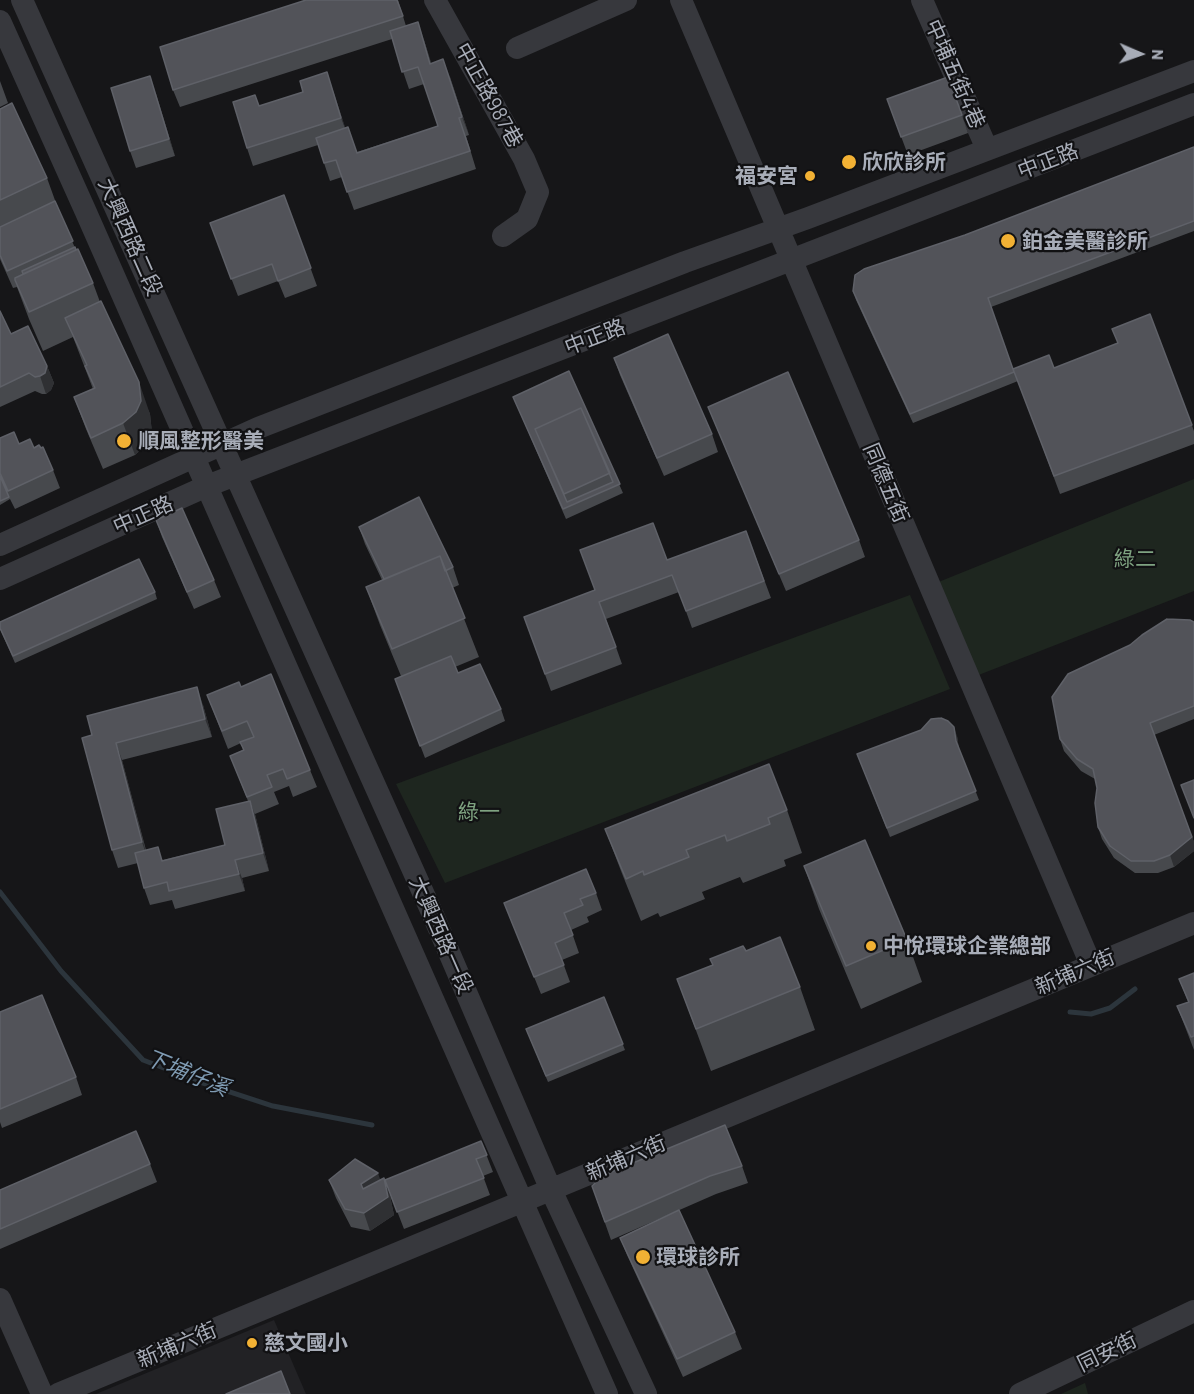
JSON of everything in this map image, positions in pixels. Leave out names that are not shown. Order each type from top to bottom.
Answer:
[{"type":"street","name":"大興西路二段","points":[[22,0],[236,475]]},
{"type":"street","name":"中正路987巷","points":[[435,0],[524,159],[538,192],[527,219],[503,236]]},
{"type":"street","points":[[517,48],[626,0]]},
{"type":"street","name":"同德五街","points":[[681,0],[1091,965]]},
{"type":"street","name":"中埔五街4巷","points":[[922,0],[987,149]]},
{"type":"street","name":"大興西路二段","points":[[0,21],[207,486]]},
{"type":"street","name":"中正路","points":[[0,545],[222,444],[573,305],[1194,71]]},
{"type":"street","name":"中正路","points":[[0,579],[207,486],[1194,104]]},
{"type":"street","name":"大興西路一段","points":[[236,475],[435,918],[551,1190],[646,1394]]},
{"type":"street","name":"大興西路一段","points":[[207,486],[607,1394]]},
{"type":"street","name":"新埔六街","points":[[58,1394],[1194,923]]},
{"type":"street","points":[[0,1299],[42,1394]]},
{"type":"street","name":"同安街","points":[[1020,1394],[1194,1311]]},
{"type":"shaded area","name":"慈文國小","points":[[274,1320],[306,1394],[96,1394]]},
{"type":"green space","name":"綠二","points":[[1194,479],[1194,591],[976,676],[936,583]]},
{"type":"green space","name":"綠一","points":[[910,595],[950,689],[445,883],[396,784]]},
{"type":"green space","points":[[1085,1383],[1088,1394],[1061,1394]]},
{"type":"building","points":[[306,0],[397,0],[403,16],[173,90],[160,47]]},
{"type":"building","points":[[418,22],[430,64],[443,59],[462,117],[459,118],[470,151],[347,192],[336,160],[324,163],[316,138],[348,127],[357,153],[438,126],[418,67],[402,72],[390,31]]},
{"type":"building","points":[[327,72],[341,118],[247,148],[233,102],[255,95],[259,106],[303,92],[300,81]]},
{"type":"building","points":[[150,76],[169,139],[130,151],[111,88]]},
{"type":"building","points":[[948,77],[962,115],[901,137],[887,99]]},
{"type":"building","points":[[12,103],[47,178],[0,200],[0,109]]},
{"type":"building","points":[[1194,147],[1194,221],[988,298],[1014,372],[910,414],[853,291],[855,275],[864,269],[965,235]]},
{"type":"building","points":[[284,195],[311,268],[278,281],[272,264],[231,279],[210,223]]},
{"type":"building","points":[[55,201],[73,241],[7,271],[0,255],[0,227]]},
{"type":"building","points":[[75,247],[76,250],[23,274],[22,271]]},
{"type":"building","points":[[78,249],[93,283],[29,312],[15,278]]},
{"type":"building","points":[[101,301],[139,382],[141,401],[136,412],[123,423],[91,438],[74,397],[95,388],[65,318]]},
{"type":"building","points":[[0,311],[11,334],[28,326],[47,366],[45,373],[35,377],[29,373],[0,387]]},
{"type":"building","points":[[1150,314],[1192,425],[1054,476],[1013,369],[1049,355],[1054,368],[1118,343],[1112,329]]},
{"type":"building","points":[[668,334],[712,434],[657,458],[614,358]]},
{"type":"building","points":[[569,371],[620,484],[563,509],[513,397]],"holes":[[[581,408],[613,482],[567,502],[535,429]]]},
{"type":"building","points":[[788,372],[859,540],[779,574],[708,407]]},
{"type":"building","points":[[581,408],[610,473],[564,494],[535,429]]},
{"type":"building","points":[[14,432],[19,444],[30,439],[34,448],[39,445],[43,447],[53,470],[8,491],[0,473],[0,438]]},
{"type":"building","points":[[0,476],[9,497],[0,501]]},
{"type":"building","points":[[419,497],[453,567],[445,571],[440,556],[384,579],[359,527]]},
{"type":"building","points":[[182,508],[214,580],[187,592],[156,520]]},
{"type":"building","points":[[653,523],[667,560],[746,531],[764,581],[686,611],[672,575],[599,602],[616,647],[545,674],[524,617],[595,590],[580,550]]},
{"type":"building","points":[[440,556],[465,618],[392,649],[366,587]]},
{"type":"building","points":[[139,559],[155,592],[13,656],[0,628],[0,622]]},
{"type":"building","points":[[1167,619],[1194,622],[1194,706],[1150,723],[1192,837],[1170,855],[1154,861],[1131,861],[1110,846],[1098,827],[1095,803],[1097,788],[1093,769],[1077,759],[1060,739],[1052,697],[1068,674],[1130,645]]},
{"type":"building","points":[[451,656],[458,673],[480,664],[501,709],[420,746],[395,679]]},
{"type":"building","points":[[271,674],[310,770],[287,779],[283,769],[267,775],[272,787],[247,797],[230,756],[244,750],[240,742],[254,737],[247,721],[222,731],[207,695],[239,682],[241,687]]},
{"type":"building","points":[[197,687],[205,719],[116,743],[142,842],[112,850],[82,738],[92,735],[87,716]]},
{"type":"building","points":[[941,718],[954,727],[956,741],[976,791],[887,828],[857,754],[921,730],[931,719]]},
{"type":"building","points":[[769,764],[787,810],[768,818],[770,824],[727,841],[725,835],[686,850],[689,857],[644,875],[643,871],[626,879],[605,829]]},
{"type":"building","points":[[1194,780],[1194,818],[1181,785]]},
{"type":"building","points":[[250,801],[263,853],[235,860],[239,874],[169,891],[167,882],[144,888],[135,853],[158,847],[162,861],[225,845],[216,809]]},
{"type":"building","points":[[865,840],[907,940],[846,966],[804,866]]},
{"type":"building","points":[[586,869],[596,893],[580,899],[583,905],[564,913],[573,935],[555,943],[564,965],[534,977],[504,903]]},
{"type":"building","points":[[780,937],[800,987],[696,1029],[677,979],[713,965],[710,959],[743,946],[746,951]]},
{"type":"building","points":[[1194,973],[1194,1036],[1191,1037],[1177,1006],[1189,1002],[1179,979]]},
{"type":"building","points":[[42,995],[76,1077],[0,1109],[0,1012]]},
{"type":"building","points":[[604,997],[623,1044],[546,1076],[526,1029]]},
{"type":"building","points":[[725,1125],[742,1166],[710,1176],[605,1222],[592,1186],[604,1175]]},
{"type":"building","points":[[136,1131],[150,1164],[0,1229],[0,1190]]},
{"type":"building","points":[[481,1141],[487,1155],[476,1159],[484,1178],[397,1212],[385,1180]]},
{"type":"building","points":[[355,1159],[378,1173],[361,1184],[363,1189],[384,1178],[388,1197],[364,1213],[345,1209],[329,1180]]},
{"type":"building","points":[[679,1210],[735,1332],[677,1359],[620,1238]]},
{"type":"building","points":[[281,1371],[290,1394],[226,1394]]},
{"type":"waterway","name":"下埔仔溪","points":[[0,892],[61,971],[143,1060],[273,1106],[372,1125]]},
{"type":"waterway","name":"下埔仔溪","points":[[1070,1012],[1091,1014],[1110,1008],[1135,989]]},
{"type":"place","name":"欣欣診所","points":[[849,162]]},
{"type":"place","name":"福安宮","points":[[810,176]]},
{"type":"place","name":"鉑金美醫診所","points":[[1008,241]]},
{"type":"place","name":"順風整形醫美","points":[[124,441]]},
{"type":"place","name":"中悅環球企業總部","points":[[871,946]]},
{"type":"place","name":"環球診所","points":[[643,1257]]},
{"type":"place","name":"慈文國小","points":[[252,1343]]}]
